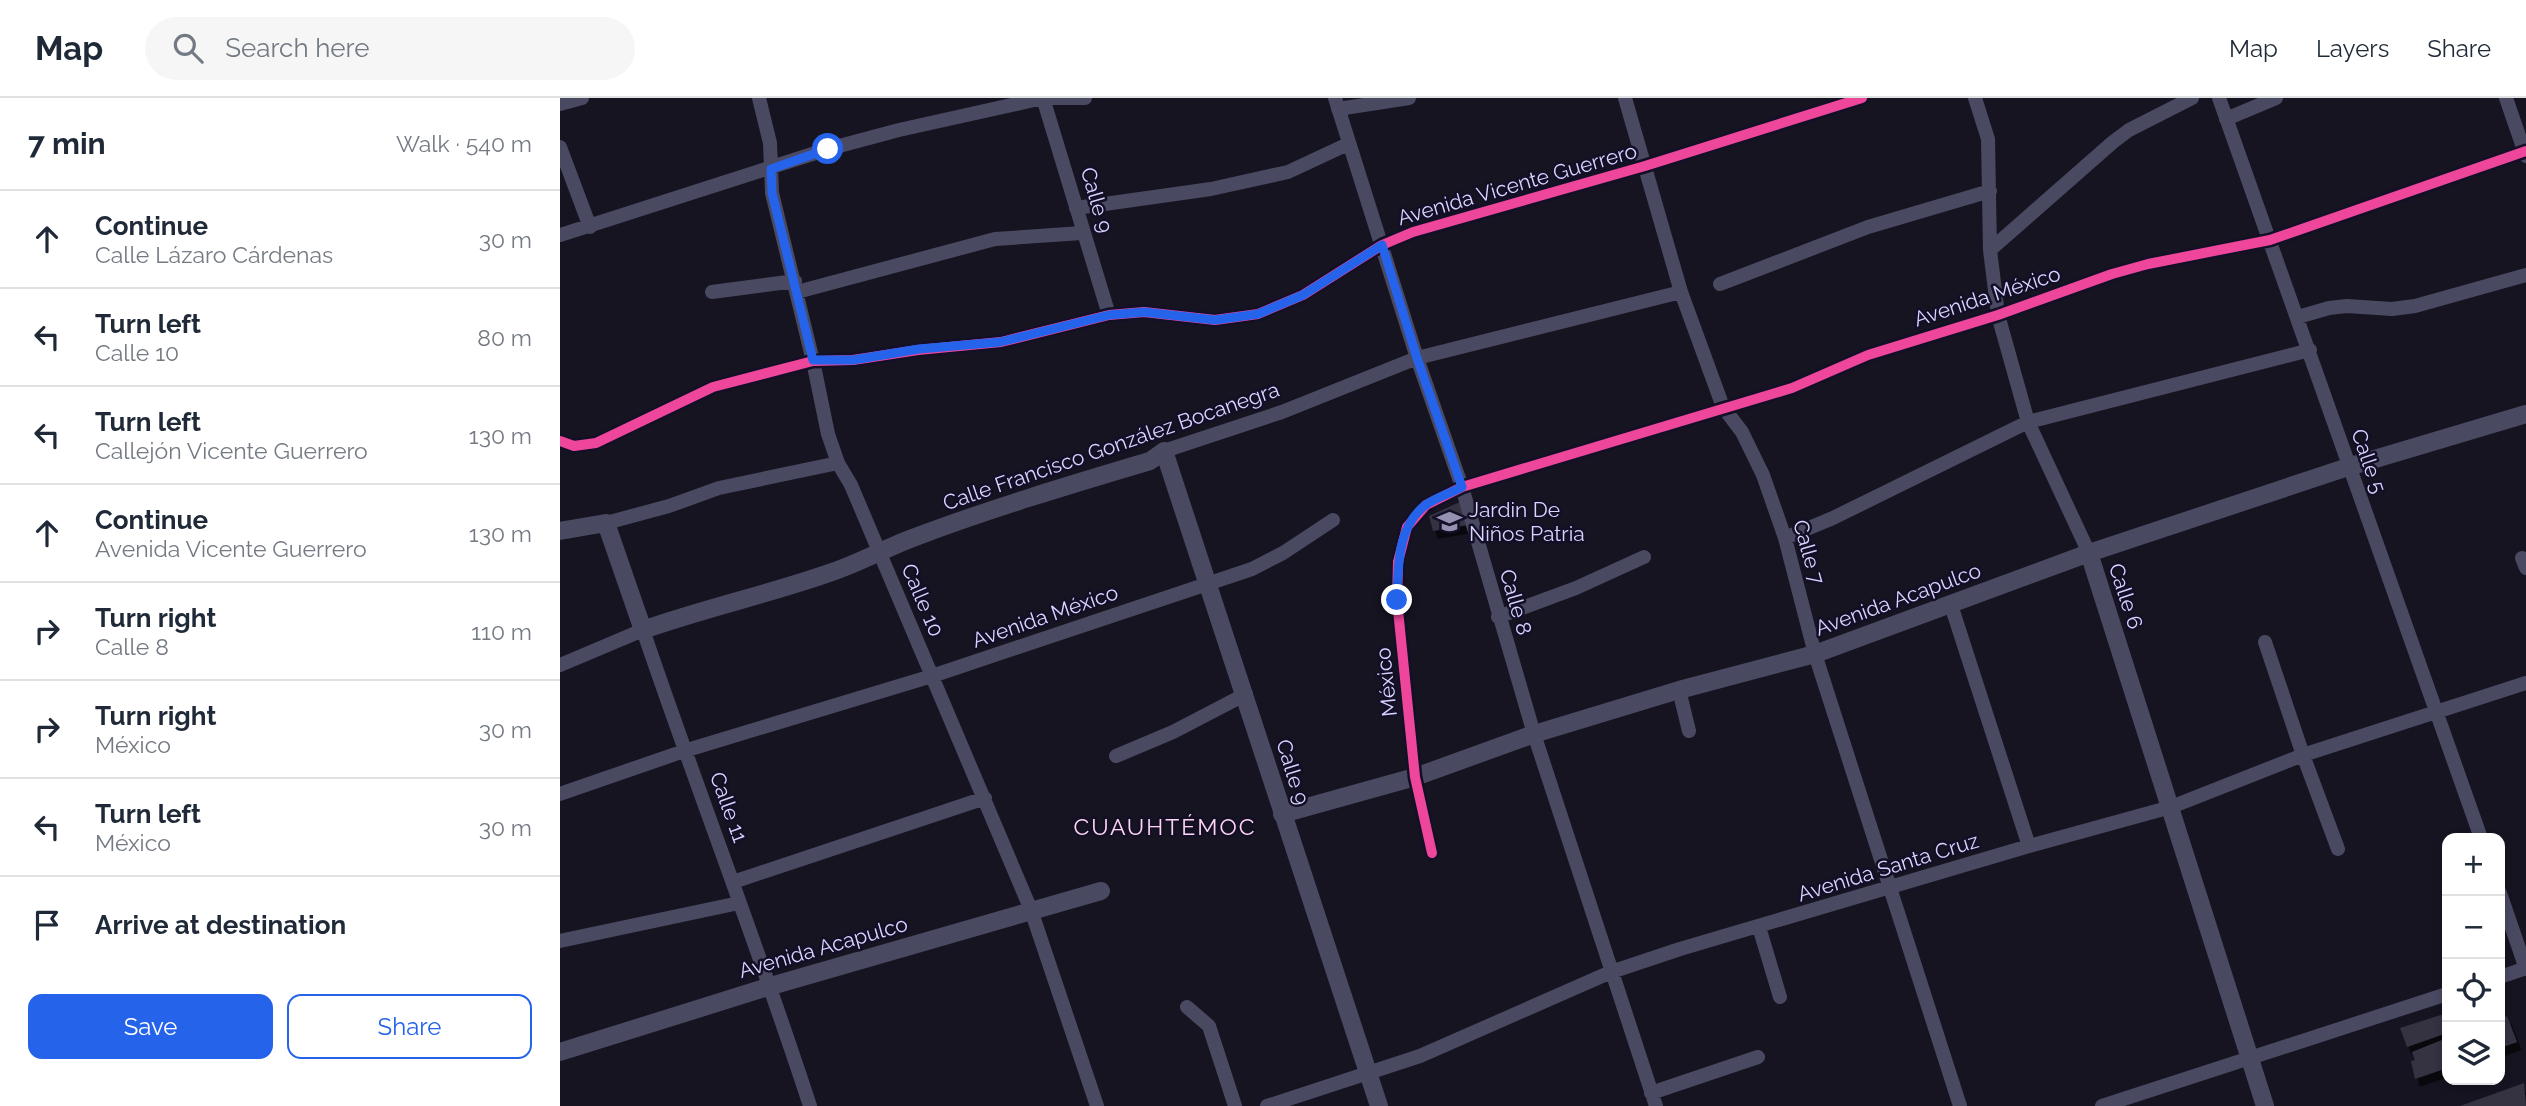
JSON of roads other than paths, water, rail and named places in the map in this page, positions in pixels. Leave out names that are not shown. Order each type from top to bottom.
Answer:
[{"type":"street","points":[[560,104],[582,98]]},
{"type":"street","name":"Calle 10","points":[[759,98],[770,143],[772,193],[813,360],[828,434],[838,463],[851,485],[1031,910],[1097,1106]]},
{"type":"street","points":[[560,235],[828,149],[899,130],[1043,98],[1085,98]]},
{"type":"street","name":"Calle 9","points":[[1043,98],[1109,315]]},
{"type":"street","name":"Calle 8","points":[[1409,98],[1336,104],[1417,358],[1462,487],[1534,734],[1653,1100]]},
{"type":"street","name":"Calle 7","points":[[1625,98],[1681,292],[1723,407],[1742,432],[1763,475],[1785,538],[1815,654],[1960,1106]]},
{"type":"street","name":"Avenida Vicente Guerrero","points":[[560,441],[574,446],[596,443],[713,387],[813,360],[853,360],[919,349],[1000,342],[1109,315],[1144,312],[1215,320],[1258,314],[1303,295],[1382,245],[1413,232],[1645,166],[1862,98]]},
{"type":"street","name":"Calle 6","points":[[1975,98],[1988,139],[1990,250],[1998,315],[2028,422],[2088,554],[2265,1106]]},
{"type":"street","points":[[1990,250],[2121,136],[2192,98]]},
{"type":"street","name":"Calle 5","points":[[2219,98],[2479,833]]},
{"type":"street","points":[[2226,119],[2276,98]]},
{"type":"street","points":[[2506,98],[2525,153]]},
{"type":"street","points":[[1076,208],[1211,189],[1288,172],[1348,144]]},
{"type":"street","points":[[560,147],[590,227]]},
{"type":"street","name":"Avenida México","points":[[1462,487],[1792,388],[1868,355],[1998,315],[2136,267],[2270,240],[2525,153]]},
{"type":"street","points":[[1720,284],[1868,227],[1990,191]]},
{"type":"street","points":[[712,292],[796,287],[995,239],[1082,233]]},
{"type":"street","points":[[2298,317],[2347,306],[2392,309],[2415,306],[2526,275]]},
{"type":"street","name":"Calle Francisco González Bocanegra","points":[[643,630],[694,612],[830,573],[880,554],[907,540],[1031,496],[1150,461],[1164,451],[1282,412],[1417,358],[1681,292]]},
{"type":"street","points":[[1785,538],[1833,519],[2028,422],[2310,350]]},
{"type":"street","name":"Avenida Acapulco","points":[[1282,814],[1415,777],[1534,734],[1679,690],[1815,654],[2088,554],[2348,467],[2526,414]]},
{"type":"street","name":"Calle 9","points":[[1164,451],[1246,694],[1282,814],[1379,1106]]},
{"type":"street","points":[[560,531],[606,523],[669,506],[719,488],[838,463]]},
{"type":"street","name":"México","points":[[1432,853],[1415,777],[1397,600],[1398,562],[1407,527],[1426,505],[1462,487]]},
{"type":"street","name":"Avenida México","points":[[560,794],[684,751],[932,677],[1252,569],[1283,554],[1333,520]]},
{"type":"street","name":"Calle 11","points":[[606,523],[684,751],[771,986],[810,1106]]},
{"type":"street","points":[[1498,617],[1644,557]]},
{"type":"street","points":[[1951,605],[2029,846]]},
{"type":"street","points":[[560,664],[643,630]]},
{"type":"street","points":[[2265,642],[2338,849]]},
{"type":"street","name":"Avenida Santa Cruz","points":[[1267,1106],[1420,1056],[1611,972],[2029,846],[2171,807],[2303,755],[2526,683]]},
{"type":"street","points":[[1679,690],[1689,731]]},
{"type":"street","points":[[1116,756],[1173,732],[1246,694]]},
{"type":"street","points":[[733,882],[985,797]]},
{"type":"street","name":"Avenida Acapulco","points":[[560,1052],[771,986],[1101,891]]},
{"type":"street","points":[[2501,896],[2526,969],[2505,975]]},
{"type":"street","points":[[560,940],[739,903]]},
{"type":"street","points":[[1759,927],[1780,997]]},
{"type":"street","points":[[2102,1106],[2442,996]]},
{"type":"street","points":[[1187,1007],[1209,1026],[1235,1106]]},
{"type":"street","points":[[1653,1100],[1758,1057]]},
{"type":"place","name":"Jardin De Niños Patria","points":[[1449,521]]},
{"type":"district","name":"CUAUHTÉMOC","points":[[1165,826]]}]
